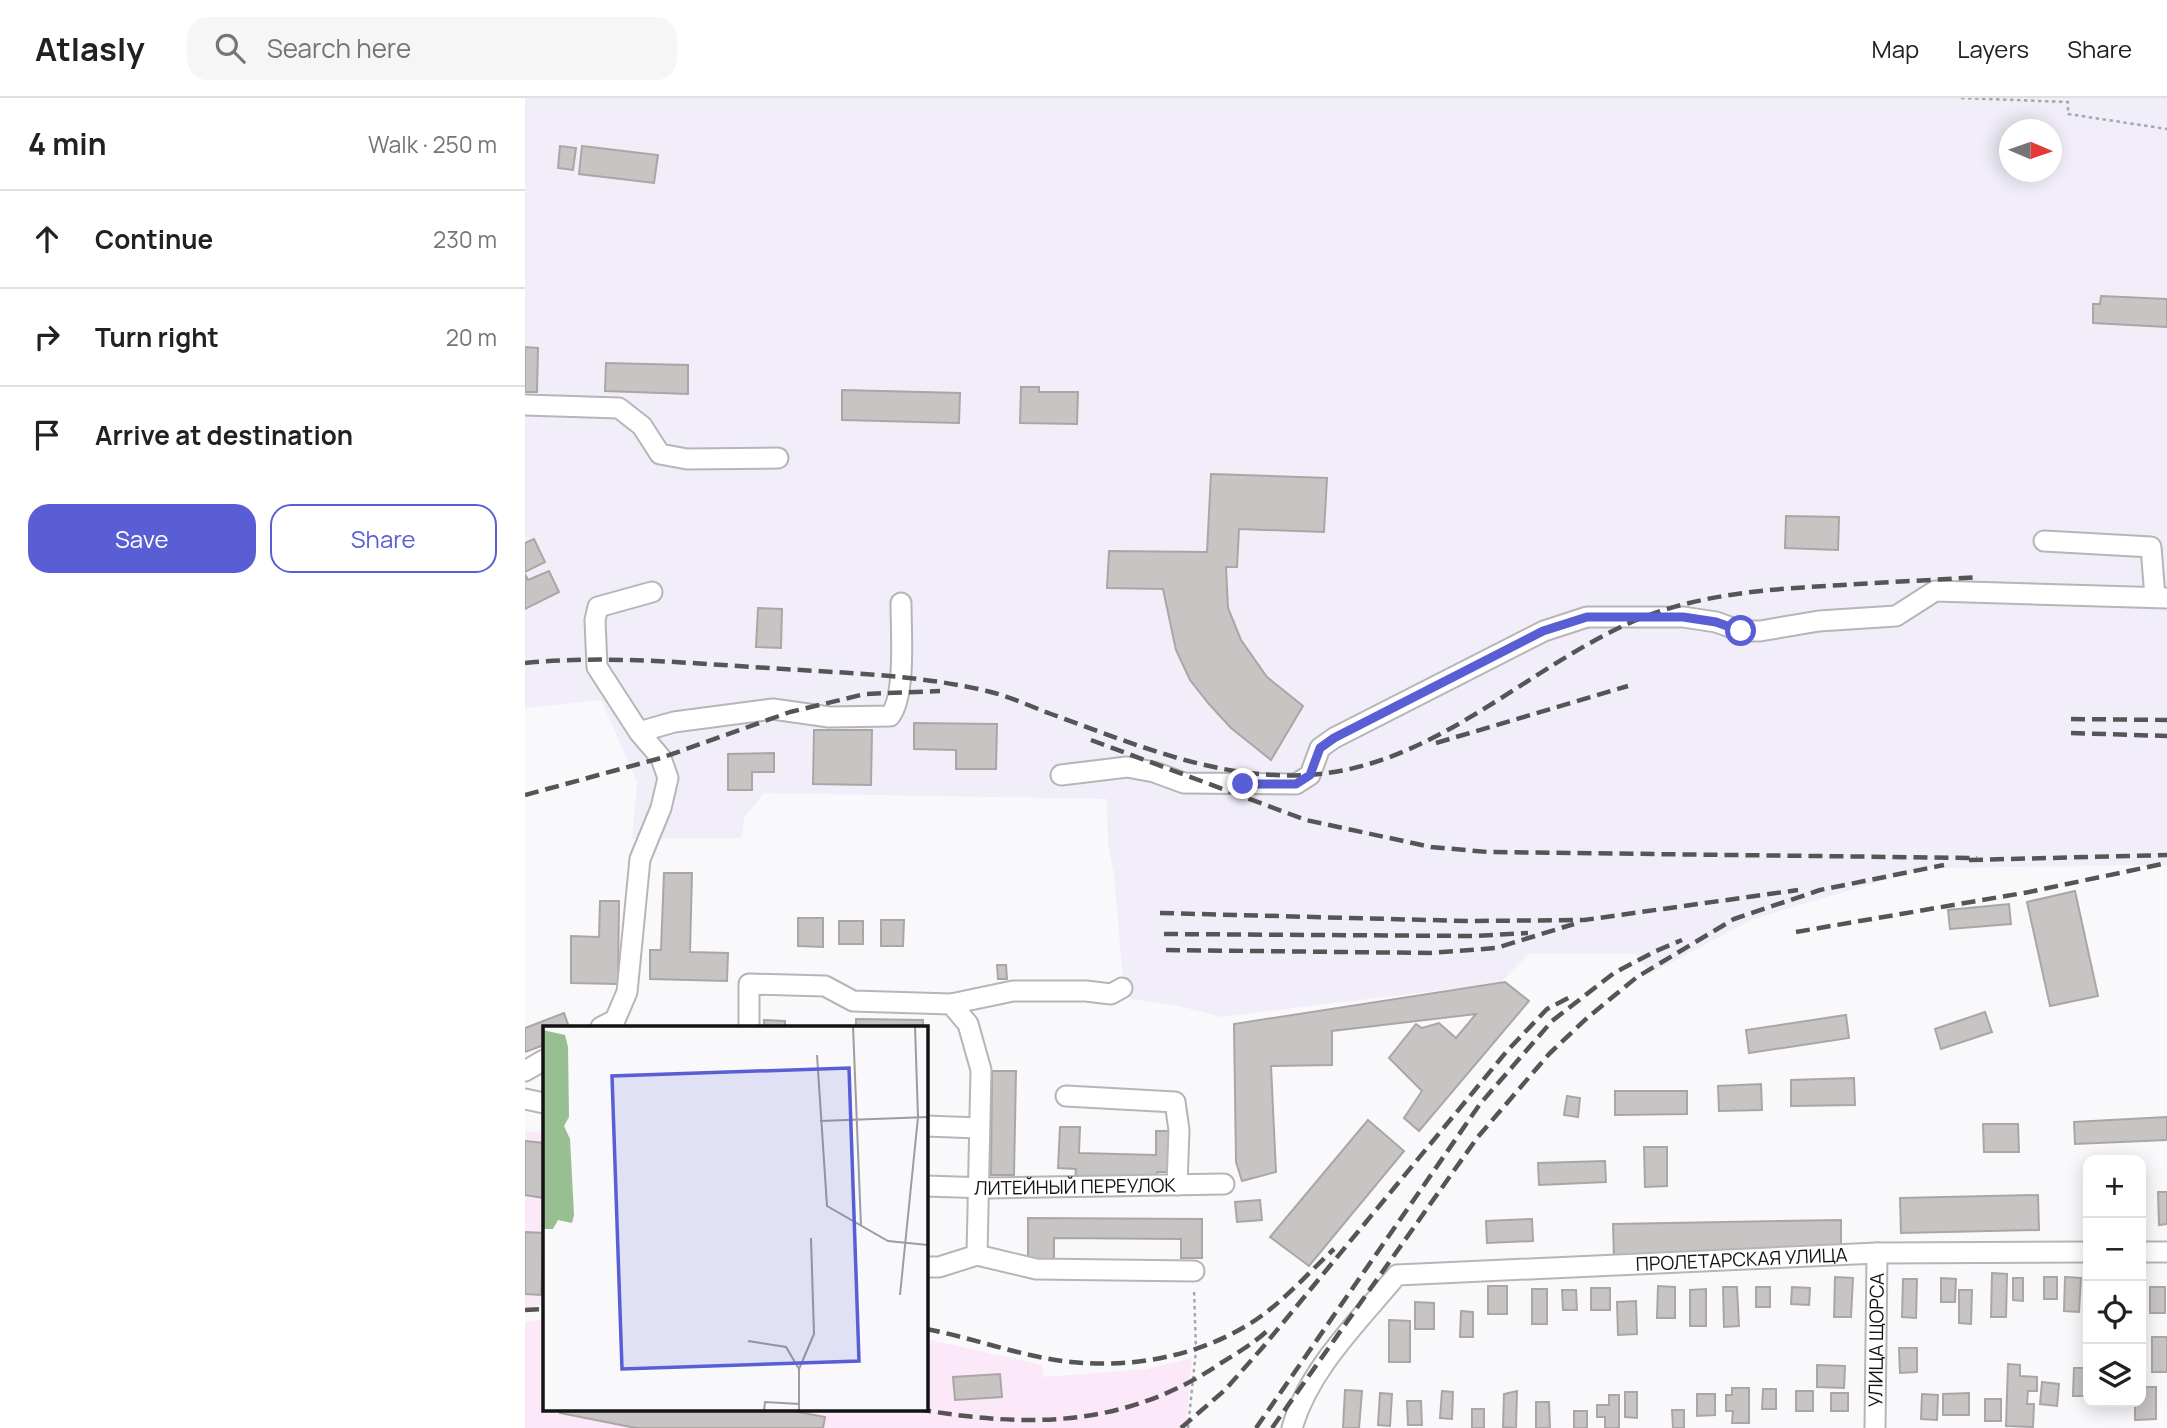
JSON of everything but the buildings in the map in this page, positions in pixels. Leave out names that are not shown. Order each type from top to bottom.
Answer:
[{"type":"street","points":[[525,405],[619,408],[642,426],[660,454],[687,459],[778,458]]},
{"type":"street","points":[[1061,775],[1127,767],[1154,772],[1184,783],[1296,784],[1310,775],[1320,748],[1334,738],[1543,631],[1587,617],[1683,617],[1716,622],[1741,631],[1760,631],[1819,621],[1896,617],[1935,592],[2161,597],[2151,547],[2044,541]]},
{"type":"street","points":[[603,1026],[615,1020],[627,992],[640,859],[661,808],[668,778],[660,758],[639,732],[597,667],[595,620],[598,607],[652,592]]},
{"type":"street","points":[[639,732],[674,722],[773,709],[829,717],[890,716],[900,692],[901,603]]},
{"type":"street","points":[[749,1026],[749,984],[825,986],[853,1001],[951,1004],[1013,990],[1111,994],[1122,988]]},
{"type":"street","points":[[951,1004],[968,1024],[981,1070],[977,1255]]},
{"type":"street","points":[[525,1071],[543,1061]]},
{"type":"street","points":[[1066,1096],[1175,1102],[1179,1130],[1177,1185]]},
{"type":"street","points":[[525,1099],[543,1103]]},
{"type":"street","points":[[927,1126],[979,1128]]},
{"type":"street","name":"ЛИТЕЙНЫЙ ПЕРЕУЛОК","points":[[927,1186],[978,1188],[1224,1184]]},
{"type":"street","name":"ПРОЛЕТАРСКАЯ УЛИЦА","points":[[1292,1428],[1298,1408],[1322,1366],[1397,1275],[1877,1253],[2083,1252]]},
{"type":"street","points":[[2146,1252],[2167,1252]]},
{"type":"street","name":"УЛИЦА ЩОРСА","points":[[1875,1428],[1877,1253]]},
{"type":"street","points":[[927,1267],[939,1267],[977,1255],[1036,1269],[1193,1271]]},
{"type":"path","points":[[1961,98],[2068,102],[2068,114],[2167,129]]},
{"type":"path","points":[[1188,1428],[1196,1350],[1193,1271]]},
{"type":"shaded area","points":[[525,98],[2167,98],[2167,865],[1925,868],[1753,919],[1650,974],[1636,954],[1529,954],[1500,983],[1221,1017],[1179,1006],[1131,999],[1123,981],[1114,874],[1108,845],[1107,799],[764,793],[744,818],[742,838],[632,839],[637,782],[601,700],[525,708]]},
{"type":"shaded area","points":[[525,1131],[543,1133],[543,1304],[525,1309]]},
{"type":"shaded area","points":[[543,1319],[543,1410],[927,1410],[927,1339],[1042,1365],[1044,1377],[1147,1369],[1192,1358],[1186,1428],[525,1428],[525,1322]]},
{"type":"railway","points":[[525,663],[647,661],[850,673],[933,681],[1011,698],[1176,758],[1240,772],[1307,775],[1353,768],[1396,755],[1437,736],[1594,641],[1634,621],[1685,604],[1763,591],[1979,577]]},
{"type":"railway","points":[[1436,743],[1628,686]]},
{"type":"railway","points":[[525,795],[661,758],[790,712],[865,694],[940,691]]},
{"type":"railway","points":[[2071,719],[2167,720]]},
{"type":"railway","points":[[2071,733],[2167,736]]},
{"type":"railway","points":[[1091,740],[1306,820],[1431,847],[1488,852],[1977,858]]},
{"type":"railway","points":[[1969,860],[2167,855]]},
{"type":"railway","points":[[1796,932],[2029,892],[2167,863]]},
{"type":"railway","points":[[1272,1428],[1477,1138],[1549,1054],[1587,1018],[1637,977],[1734,919],[1820,890],[1944,865]]},
{"type":"railway","points":[[1160,913],[1467,921],[1584,920],[1798,890]]},
{"type":"railway","points":[[1166,950],[1430,953],[1496,948],[1574,924]]},
{"type":"railway","points":[[1164,934],[1474,936],[1528,933]]},
{"type":"railway","points":[[1256,1428],[1480,1104],[1552,1021],[1614,973],[1682,940]]},
{"type":"railway","points":[[1181,1428],[1225,1390],[1263,1347],[1507,1051],[1547,1009],[1574,995]]},
{"type":"railway","points":[[927,1329],[1034,1356],[1071,1362],[1116,1363],[1161,1358],[1205,1346],[1246,1326],[1281,1300],[1334,1249]]},
{"type":"railway","points":[[525,1310],[543,1309]]},
{"type":"railway","points":[[924,1410],[998,1419],[1037,1420],[1075,1418],[1112,1411],[1149,1400],[1185,1384],[1246,1347],[1269,1329]]},
{"type":"route","points":[[1243,784],[1296,784],[1310,775],[1320,748],[1334,738],[1543,631],[1571,620],[1587,617],[1683,617],[1716,622],[1741,631]]}]
